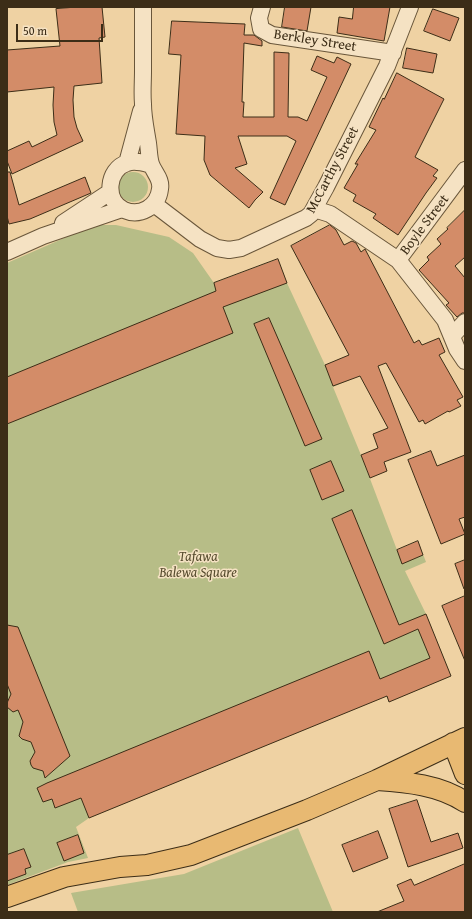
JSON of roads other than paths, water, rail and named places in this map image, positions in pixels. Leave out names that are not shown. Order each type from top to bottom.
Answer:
[{"type":"main road","points":[[7,897],[64,877],[120,867],[147,865],[191,855],[307,810],[377,780],[459,740],[465,774]]},
{"type":"main road","points":[[377,780],[398,781],[432,788],[458,797],[465,802]]},
{"type":"street","points":[[143,7],[143,104],[151,165],[160,180],[161,188],[159,197],[154,204],[147,209],[139,212],[130,212],[122,209],[116,203],[110,192],[110,180],[114,172],[120,166],[127,163],[143,163],[151,165]]},
{"type":"street","name":"Berkley Street","points":[[262,7],[259,18],[261,29],[272,35],[393,53]]},
{"type":"street","name":"McCarthy Street","points":[[154,204],[200,239],[217,248],[229,250],[241,248],[306,218],[314,209],[393,53],[410,7]]},
{"type":"street","points":[[127,163],[143,104]]},
{"type":"street","name":"Boyle Street","points":[[398,260],[465,170]]},
{"type":"street","points":[[43,236],[110,192]]},
{"type":"street","points":[[7,252],[43,236],[122,209]]},
{"type":"street","points":[[314,209],[330,214],[398,260],[445,320],[457,349],[465,361]]},
{"type":"street","points":[[452,336],[465,322]]},
{"type":"park label","name":"Tafawa Balewa Square","points":[[198,566]]}]
